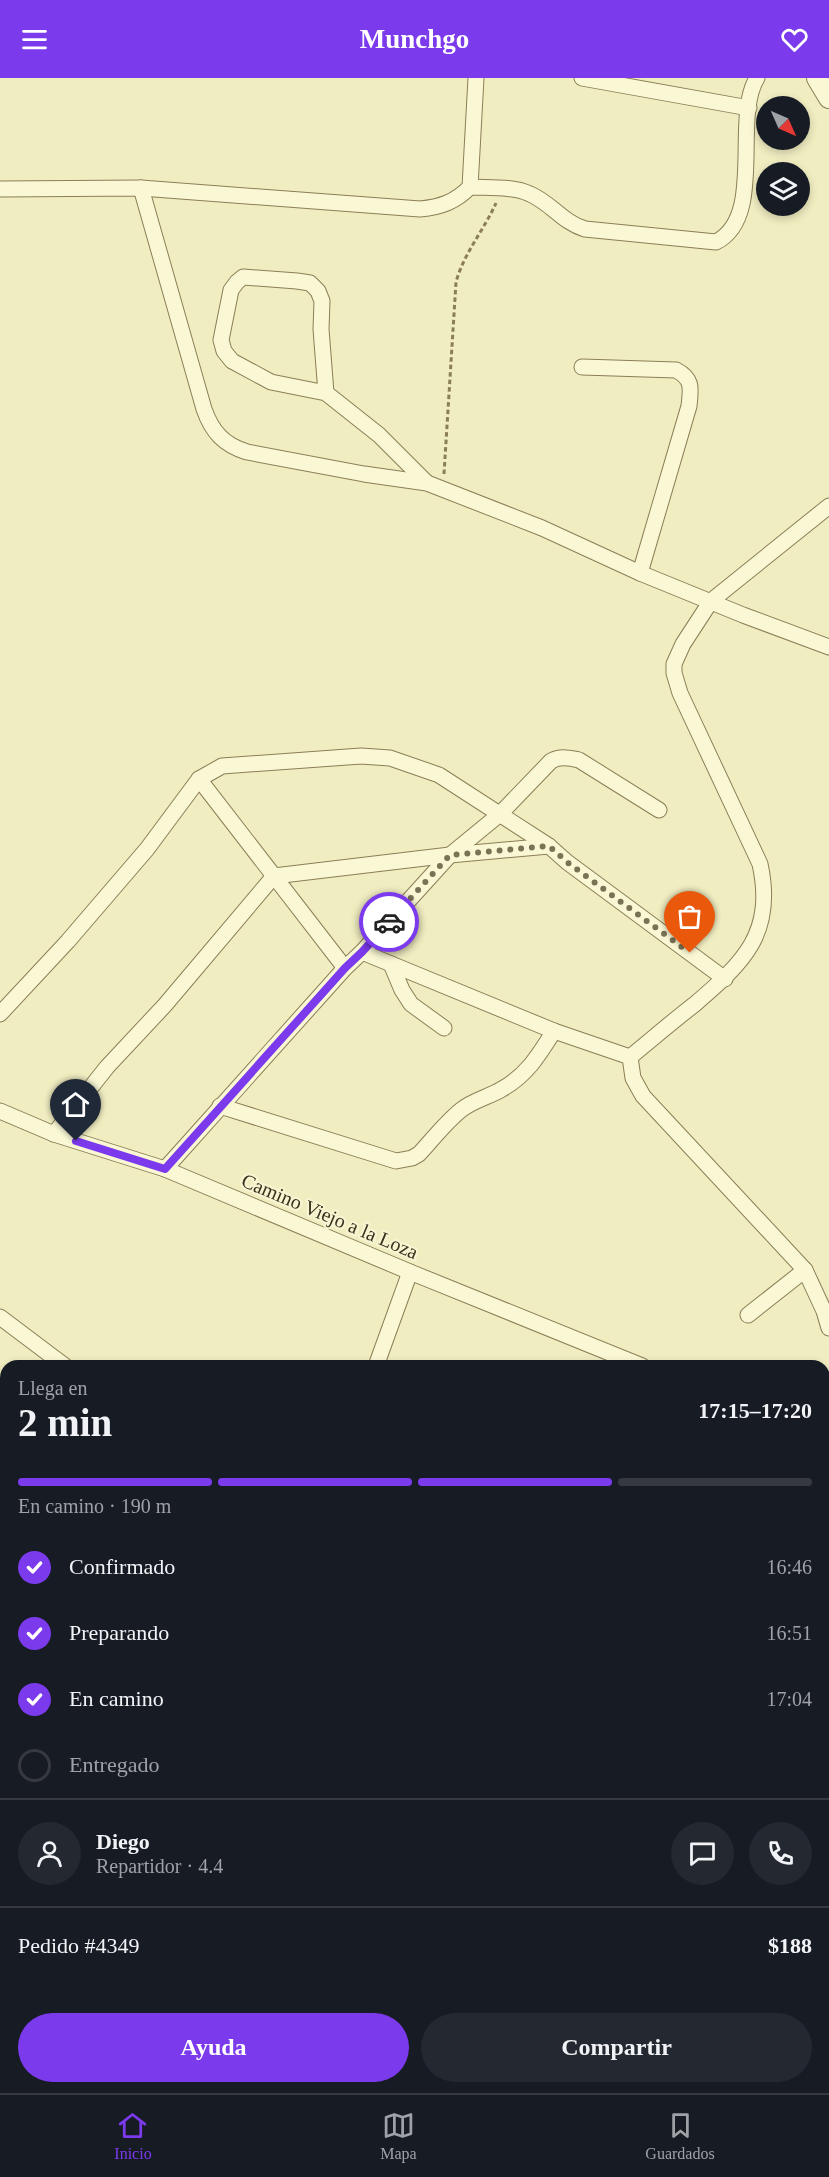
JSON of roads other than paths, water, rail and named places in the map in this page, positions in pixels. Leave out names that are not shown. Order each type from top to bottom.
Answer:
[{"type":"street","points":[[470,187],[476,78]]},
{"type":"street","points":[[582,78],[749,108]]},
{"type":"street","points":[[0,189],[141,188],[420,209],[441,206],[453,201],[470,187],[502,189],[531,194],[566,221],[585,229],[716,242],[731,232],[741,202],[745,182],[749,93],[757,78]]},
{"type":"street","points":[[817,78],[829,98]]},
{"type":"street","points":[[141,188],[197,387],[209,424],[215,433],[234,448],[248,452],[364,474],[427,483]]},
{"type":"street","points":[[326,393],[321,328],[322,301],[318,291],[310,284],[297,281],[243,277],[231,290],[221,340],[224,351],[231,361],[271,382],[326,393],[379,435],[427,483],[443,491],[542,528],[640,573],[742,615],[829,647]]},
{"type":"street","points":[[582,367],[676,370],[685,375],[690,383],[688,406],[640,573]]},
{"type":"street","points":[[630,1057],[725,979],[743,960],[755,939],[762,920],[765,893],[760,864],[680,693],[674,674],[674,664],[683,644],[711,601],[829,506]]},
{"type":"street","points":[[0,1014],[68,941],[147,849],[199,779],[222,766],[362,756],[390,758],[439,775],[549,846],[567,862],[725,979]]},
{"type":"street","points":[[165,1169],[345,968],[450,855],[500,814],[551,761],[566,757],[579,760],[659,810]]},
{"type":"street","points":[[199,779],[345,968]]},
{"type":"street","points":[[54,1134],[107,1067],[165,1005],[274,876],[549,846]]},
{"type":"street","points":[[362,952],[554,1031],[630,1057]]},
{"type":"street","points":[[391,964],[411,1004],[444,1028]]},
{"type":"street","points":[[220,1106],[396,1161],[412,1158],[419,1154],[460,1110],[501,1090],[523,1074],[534,1064],[554,1031]]},
{"type":"street","points":[[630,1057],[633,1078],[643,1096],[805,1270],[827,1308],[829,1328]]},
{"type":"street","name":"Camino Viejo a la Loza","points":[[0,1111],[54,1134],[165,1169],[627,1360]]},
{"type":"street","points":[[748,1315],[805,1270]]},
{"type":"street","points":[[378,1360],[410,1272]]},
{"type":"street","points":[[0,1317],[57,1360]]}]
